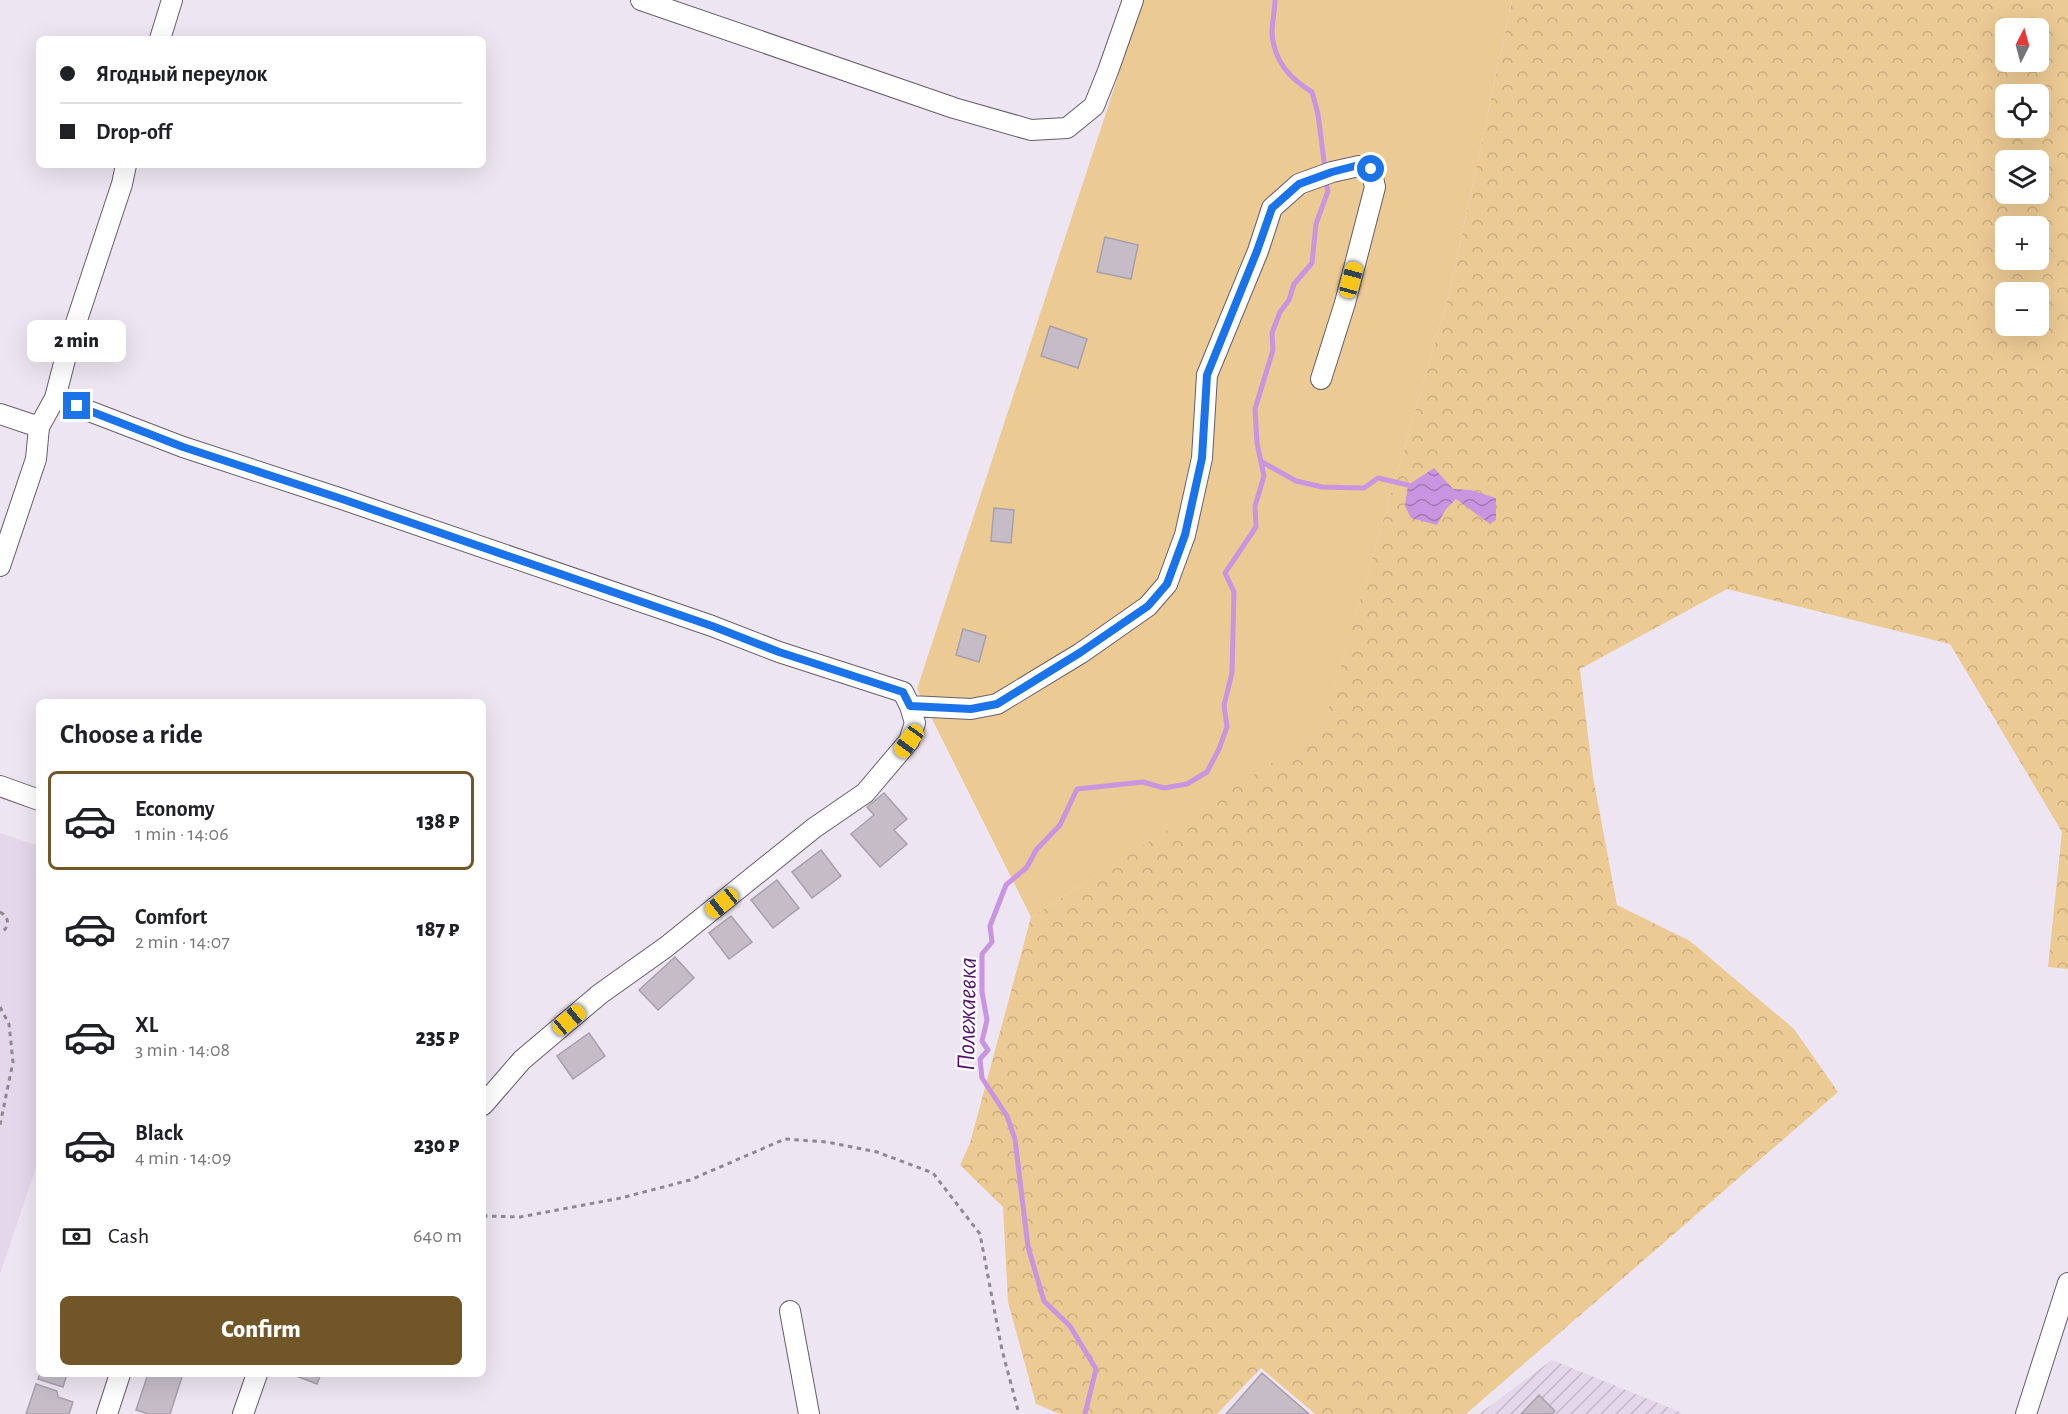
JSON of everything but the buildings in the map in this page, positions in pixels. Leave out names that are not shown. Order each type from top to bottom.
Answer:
[{"type":"street","points":[[161,36],[172,0]]},
{"type":"street","points":[[641,0],[954,108],[1031,130],[1067,128],[1094,106],[1133,0]]},
{"type":"street","points":[[910,706],[971,709],[997,704],[1081,652],[1148,606],[1167,584],[1185,535],[1202,458],[1207,375],[1272,208],[1299,184],[1359,165],[1371,169],[1375,187],[1345,303],[1321,380]]},
{"type":"street","points":[[0,566],[36,459],[39,428],[56,398],[69,345],[125,168]]},
{"type":"street","points":[[56,398],[183,447],[712,626],[779,652],[903,692],[915,723],[909,741],[866,793],[814,828],[666,948],[600,994],[522,1060],[486,1102]]},
{"type":"street","points":[[0,414],[39,428]]},
{"type":"street","points":[[0,786],[36,799]]},
{"type":"street","points":[[2026,1414],[2068,1283]]},
{"type":"street","points":[[790,1311],[809,1414]]},
{"type":"street","points":[[107,1414],[119,1377]]},
{"type":"street","points":[[243,1414],[256,1377]]},
{"type":"path","points":[[0,912],[6,916],[8,923],[6,930],[0,933]]},
{"type":"path","points":[[0,1008],[9,1024],[13,1062],[0,1125]]},
{"type":"path","points":[[486,1216],[520,1217],[621,1198],[690,1180],[785,1139],[827,1142],[877,1152],[933,1173],[980,1234],[1002,1350],[1019,1414]]},
{"type":"shaded area","points":[[0,833],[36,845],[36,1167],[0,1274]]},
{"type":"shaded area","points":[[1552,1360],[1680,1412],[1682,1414],[1479,1414]]},
{"type":"green space","points":[[1143,0],[1512,0],[1449,295],[1322,731],[1031,917],[917,689]]},
{"type":"green space","points":[[1512,0],[2068,0],[2068,969],[2048,967],[2062,832],[1950,644],[1727,589],[1580,669],[1593,777],[1617,905],[1690,941],[1794,1029],[1838,1092],[1466,1414],[1315,1414],[1261,1368],[1217,1414],[1060,1414],[1036,1404],[1008,1302],[1003,1207],[960,1165],[970,1143],[1031,917],[1322,730],[1449,295]]},
{"type":"water","points":[[1434,468],[1453,489],[1471,490],[1496,498],[1496,520],[1490,524],[1456,499],[1446,509],[1437,525],[1411,518],[1405,506],[1408,485]]},
{"type":"waterway","name":"Полежаевка","points":[[1275,0],[1273,43],[1284,68],[1296,81],[1312,92],[1318,114],[1325,169]]},
{"type":"waterway","name":"Полежаевка","points":[[1085,1414],[1096,1369],[1070,1326],[1044,1301],[1028,1247],[1015,1139],[1007,1116],[982,1078],[980,1059],[988,1050],[982,1041],[987,1020],[982,992],[982,954],[992,942],[990,926],[1006,885],[1027,867],[1036,850],[1060,825],[1077,789],[1143,782],[1164,788],[1187,784],[1207,772],[1219,749],[1227,727],[1224,705],[1232,673],[1234,592],[1225,573],[1256,527],[1255,506],[1264,476],[1257,443],[1255,409],[1273,350],[1272,333],[1280,312],[1289,300],[1294,284],[1312,263],[1316,224],[1328,191],[1325,179]]},
{"type":"waterway","name":"Полежаевка","points":[[1262,462],[1296,481],[1322,487],[1364,488],[1378,478],[1408,485]]},
{"type":"route","points":[[77,406],[183,447],[712,626],[779,652],[903,692],[910,706],[971,709],[997,704],[1081,652],[1148,606],[1167,584],[1185,535],[1202,458],[1207,375],[1272,208],[1299,184],[1359,165],[1371,169]]}]
